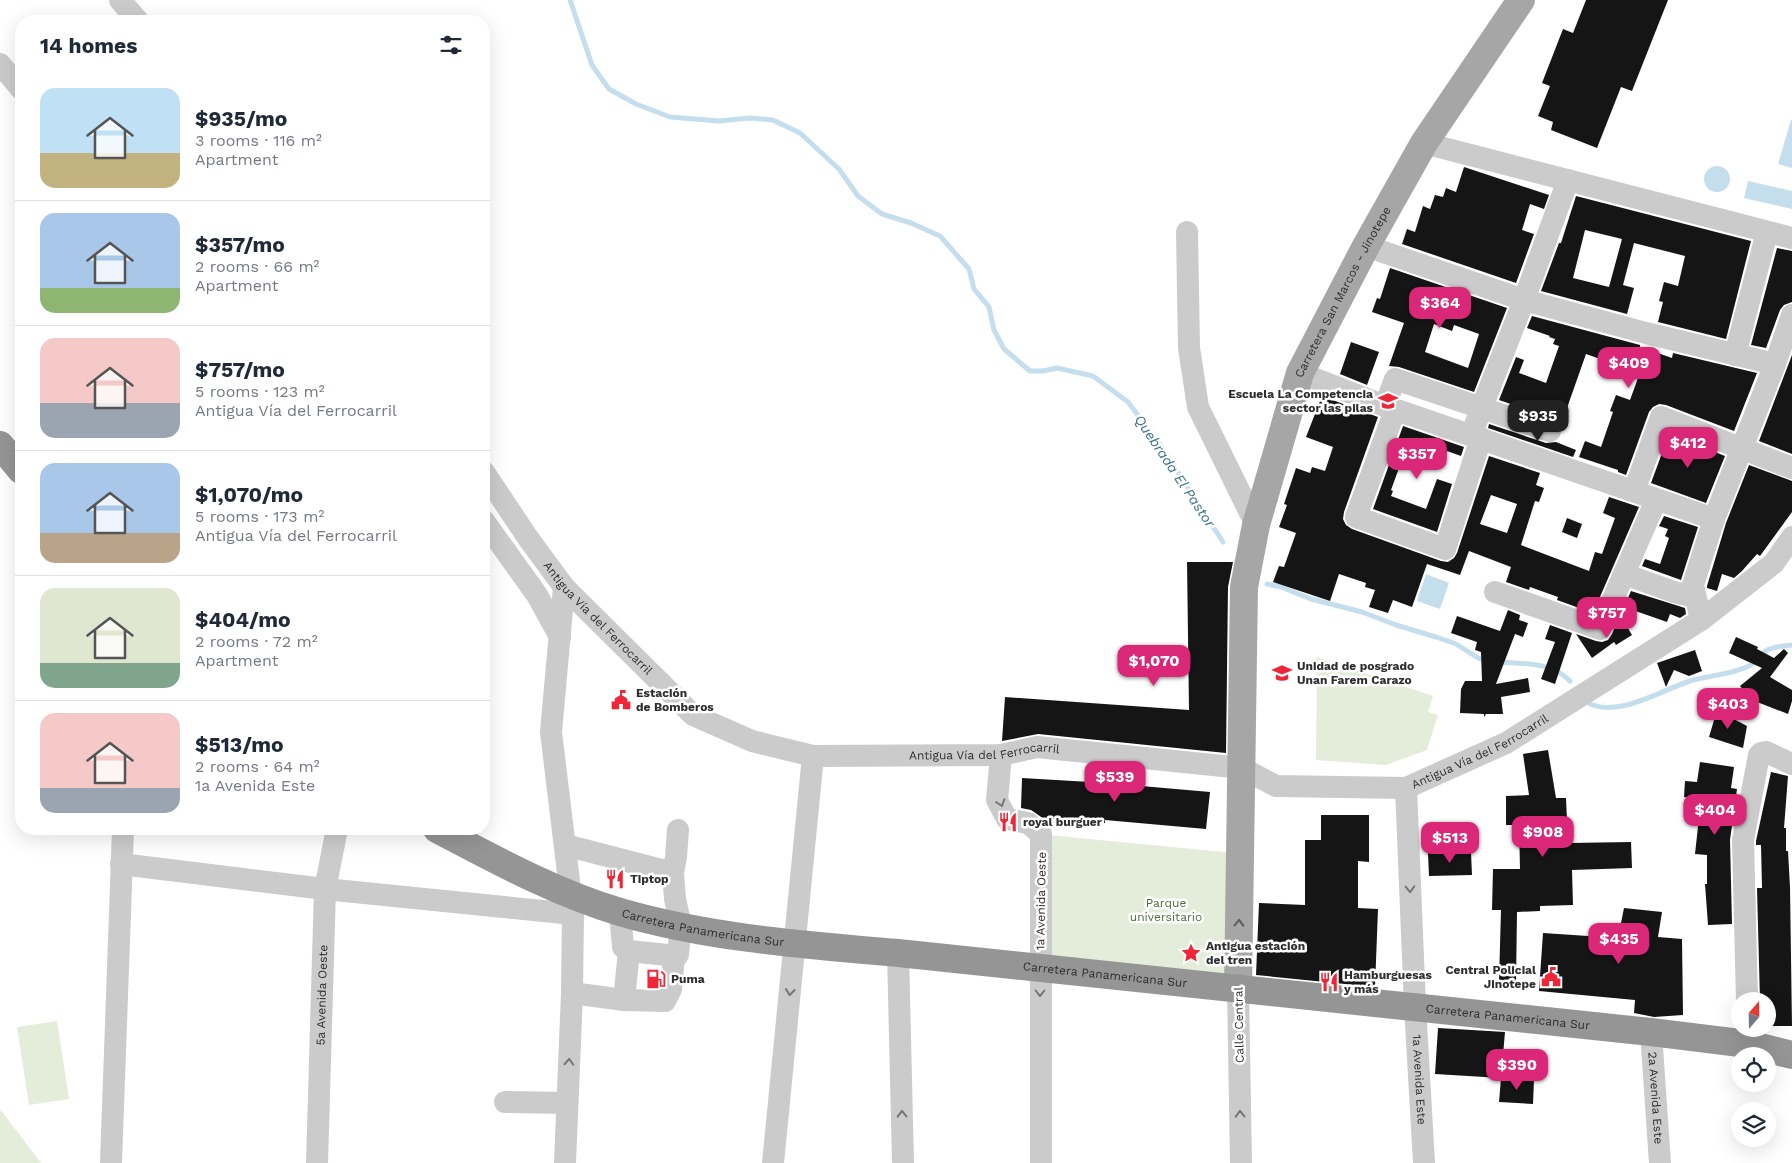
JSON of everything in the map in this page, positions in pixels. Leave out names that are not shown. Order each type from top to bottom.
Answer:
[{"type":"highway","points":[[1,448],[15,463]]},
{"type":"highway","name":"Carretera Panamericana Sur","points":[[448,835],[504,864],[573,904],[620,912],[681,926],[795,944],[898,952],[1651,1032],[1731,1036]]},
{"type":"highway","name":"Carretera Panamericana Sur","points":[[1750,1038],[1792,1055]]},
{"type":"main road","name":"Carretera San Marcos - Jinotepe","points":[[1242,768],[1244,587],[1256,525],[1300,373],[1366,246],[1424,143],[1521,0]]},
{"type":"main road","name":"Calle Central","points":[[1238,989],[1242,768]]},
{"type":"street","points":[[120,0],[133,15]]},
{"type":"street","points":[[0,64],[15,82]]},
{"type":"street","points":[[1424,143],[1792,238]]},
{"type":"street","points":[[1550,431],[1481,407],[1395,379],[1390,408],[1356,517],[1445,549],[1476,437],[1481,407],[1524,300],[1568,180]]},
{"type":"street","points":[[1187,232],[1189,348],[1198,407],[1256,525]]},
{"type":"street","points":[[1736,355],[1767,232]]},
{"type":"street","points":[[1366,246],[1524,300],[1646,333],[1775,364]]},
{"type":"street","points":[[1701,620],[1693,585],[1714,519],[1775,364],[1792,315]]},
{"type":"street","points":[[1300,373],[1390,408],[1714,519]]},
{"type":"street","points":[[1634,491],[1661,417],[1792,468]]},
{"type":"street","name":"Antigua Vía del Ferrocarril","points":[[490,492],[564,586],[692,715],[752,742],[813,756],[1001,755],[1037,747],[1242,768],[1276,786],[1406,788],[1506,743],[1701,620],[1774,563],[1792,538]]},
{"type":"street","points":[[1495,592],[1600,629],[1656,500]]},
{"type":"street","points":[[490,529],[537,595],[560,637]]},
{"type":"street","points":[[1624,574],[1674,592],[1695,597]]},
{"type":"street","points":[[564,586],[551,732],[573,904],[572,993],[565,1163]]},
{"type":"street","points":[[1747,992],[1743,840],[1761,753],[1766,752],[1792,764]]},
{"type":"street","name":"1a Avenida Oeste","points":[[1001,755],[998,800],[1007,819],[1028,822],[1042,834],[1040,1163]]},
{"type":"street","points":[[773,1163],[813,756]]},
{"type":"street","name":"1a Avenida Este","points":[[1406,788],[1424,1163]]},
{"type":"street","points":[[572,993],[624,1000],[665,1001],[671,989],[674,956],[678,954],[681,926],[675,899],[673,873],[678,830]]},
{"type":"street","points":[[111,1163],[123,835]]},
{"type":"street","name":"5a Avenida Oeste","points":[[317,1163],[325,889],[336,835]]},
{"type":"street","points":[[565,845],[673,873]]},
{"type":"street","points":[[121,864],[325,889],[573,904]]},
{"type":"street","points":[[620,912],[623,947],[629,951],[674,956]]},
{"type":"street","points":[[624,1000],[629,951]]},
{"type":"street","points":[[898,952],[903,1163]]},
{"type":"street","name":"Calle Central","points":[[1238,989],[1241,1163]]},
{"type":"street","name":"2a Avenida Este","points":[[1651,1032],[1660,1163]]},
{"type":"street","points":[[505,1102],[567,1103]]},
{"type":"green space","points":[[1317,657],[1433,696],[1428,712],[1438,715],[1427,750],[1386,765],[1316,760]]},
{"type":"green space","name":"Parque universitario","points":[[1048,835],[1234,853],[1230,982],[1050,959]]},
{"type":"green space","points":[[57,1021],[69,1099],[29,1105],[17,1027]]},
{"type":"green space","points":[[0,1110],[3,1113],[41,1163],[0,1163]]},
{"type":"water","points":[[1792,120],[1792,168],[1778,164]]},
{"type":"water","points":[[1717,166],[1726,170],[1730,179],[1726,188],[1717,192],[1708,188],[1704,179],[1708,170]]},
{"type":"water","points":[[1748,181],[1792,191],[1792,209],[1744,198]]},
{"type":"water","points":[[1426,574],[1449,583],[1440,609],[1417,601]]},
{"type":"building","points":[[1586,0],[1668,0],[1632,91],[1621,87],[1597,148],[1551,130],[1553,122],[1538,116],[1550,86],[1542,83],[1563,29],[1573,33]]},
{"type":"building","points":[[1464,167],[1549,195],[1544,209],[1530,204],[1522,230],[1534,234],[1516,283],[1402,244],[1407,229],[1415,232],[1423,206],[1430,209],[1435,195],[1443,197],[1446,188],[1456,192]]},
{"type":"building","points":[[1576,196],[1751,241],[1726,339],[1658,322],[1663,302],[1659,301],[1664,282],[1678,286],[1685,256],[1634,243],[1623,285],[1634,288],[1627,314],[1541,291],[1559,243],[1561,243]],"holes":[[[1585,230],[1622,239],[1609,287],[1573,278]]]},
{"type":"building","points":[[1777,248],[1792,251],[1792,302],[1784,305],[1780,310],[1766,348],[1751,345]]},
{"type":"building","points":[[1390,268],[1507,308],[1474,392],[1399,367],[1389,366],[1404,323],[1372,312],[1377,298],[1380,299]],"holes":[[[1434,324],[1452,331],[1454,325],[1479,334],[1468,368],[1425,352]]]},
{"type":"building","points":[[1532,316],[1640,345],[1640,347],[1672,358],[1673,353],[1757,373],[1734,431],[1659,404],[1649,412],[1626,475],[1618,472],[1618,470],[1579,457],[1585,441],[1601,447],[1613,412],[1610,411],[1616,395],[1630,400],[1642,367],[1608,354],[1606,361],[1586,354],[1561,425],[1554,419],[1499,400],[1516,357],[1524,360],[1519,373],[1546,383],[1559,346],[1553,344],[1555,339],[1550,336],[1527,328]]},
{"type":"building","points":[[1351,342],[1379,352],[1367,385],[1340,374]]},
{"type":"building","points":[[1792,355],[1792,454],[1759,441]]},
{"type":"building","points":[[1322,396],[1378,417],[1343,519],[1346,525],[1352,529],[1441,561],[1448,562],[1457,553],[1489,456],[1540,473],[1536,485],[1544,488],[1539,502],[1535,501],[1521,545],[1589,571],[1595,552],[1602,554],[1615,518],[1603,513],[1609,497],[1639,507],[1593,613],[1557,600],[1558,597],[1530,587],[1529,590],[1506,582],[1511,567],[1469,551],[1460,575],[1427,564],[1412,607],[1393,600],[1388,613],[1369,607],[1375,590],[1365,587],[1366,583],[1339,574],[1330,601],[1273,582],[1279,566],[1284,567],[1296,533],[1279,527],[1287,505],[1284,504],[1296,468],[1310,473],[1312,467],[1325,471],[1333,447],[1306,437]],"holes":[[[1491,495],[1517,504],[1507,533],[1480,524]]]},
{"type":"building","points":[[1489,424],[1546,443],[1556,442],[1576,450],[1573,457],[1488,428]]},
{"type":"building","points":[[1403,426],[1464,447],[1461,456],[1447,451],[1443,463],[1408,451],[1406,458],[1403,457],[1391,490],[1393,491],[1391,496],[1426,509],[1437,479],[1452,484],[1437,532],[1373,509]]},
{"type":"building","points":[[1669,434],[1725,456],[1706,503],[1651,483]]},
{"type":"building","points":[[1749,465],[1792,481],[1792,512],[1760,556],[1757,554],[1734,578],[1722,574],[1717,591],[1707,588],[1707,586],[1726,523]]},
{"type":"building","points":[[1664,516],[1698,527],[1681,580],[1642,566],[1645,559],[1660,564],[1669,538],[1665,536],[1668,529],[1659,526]]},
{"type":"building","points":[[1567,518],[1582,524],[1577,538],[1562,532]]},
{"type":"building","points":[[1187,562],[1233,562],[1228,587],[1226,753],[1038,734],[1002,741],[1005,697],[1189,710]]},
{"type":"building","points":[[1631,591],[1685,608],[1686,614],[1680,618],[1670,614],[1667,622],[1624,607]]},
{"type":"building","points":[[1508,610],[1520,615],[1519,620],[1528,623],[1523,637],[1515,634],[1496,684],[1528,678],[1530,692],[1501,697],[1503,714],[1486,714],[1484,717],[1484,714],[1460,713],[1461,689],[1465,681],[1482,681],[1481,652],[1475,650],[1477,642],[1451,633],[1457,616],[1500,631]]},
{"type":"building","points":[[1620,615],[1632,635],[1616,645],[1614,642],[1592,658],[1576,634],[1596,641],[1608,640]]},
{"type":"building","points":[[1550,625],[1572,633],[1555,684],[1541,679],[1555,642],[1545,639]]},
{"type":"building","points":[[1736,637],[1758,647],[1757,649],[1774,658],[1784,649],[1788,653],[1770,677],[1792,690],[1792,701],[1788,714],[1752,700],[1740,686],[1762,668],[1729,653]]},
{"type":"building","points":[[1695,650],[1702,671],[1689,676],[1674,670],[1666,687],[1657,663]]},
{"type":"building","points":[[1717,710],[1747,726],[1743,748],[1709,737]]},
{"type":"building","points":[[1548,750],[1556,798],[1566,798],[1568,843],[1631,842],[1632,868],[1572,870],[1573,905],[1540,906],[1540,911],[1517,912],[1516,982],[1499,981],[1501,910],[1492,910],[1493,869],[1520,869],[1519,825],[1506,825],[1506,796],[1529,795],[1523,754]]},
{"type":"building","points":[[1700,762],[1734,767],[1731,788],[1737,789],[1730,840],[1732,924],[1708,925],[1705,884],[1707,884],[1707,855],[1695,854],[1701,799],[1684,797],[1685,781],[1697,782]]},
{"type":"building","points":[[1771,772],[1788,776],[1784,828],[1786,828],[1786,851],[1788,851],[1790,887],[1792,1026],[1776,1026],[1776,992],[1760,992],[1757,888],[1762,888],[1761,845],[1756,845]]},
{"type":"building","points":[[1022,778],[1210,792],[1206,829],[1105,820],[1105,823],[1044,819],[1031,810],[1021,808]]},
{"type":"building","points":[[1321,815],[1369,815],[1369,862],[1358,861],[1358,908],[1378,909],[1375,987],[1256,975],[1259,903],[1305,905],[1305,840],[1321,840]]},
{"type":"building","points":[[1471,852],[1472,875],[1429,876],[1428,853]]},
{"type":"building","points":[[1624,908],[1662,912],[1658,937],[1682,939],[1683,1015],[1654,1017],[1634,1013],[1635,1000],[1539,991],[1543,933],[1618,938]]},
{"type":"building","points":[[1438,1028],[1505,1032],[1501,1078],[1435,1074]]},
{"type":"building","points":[[1501,1078],[1534,1079],[1533,1104],[1499,1102]]},
{"type":"waterway","name":"Quebrada El Pastor","points":[[570,0],[592,65],[609,89],[636,104],[670,117],[719,121],[750,118],[773,120],[800,133],[839,169],[858,196],[882,214],[911,223],[940,236],[969,269],[974,289],[989,307],[994,330],[1004,349],[1030,371],[1057,368],[1093,376],[1128,402],[1159,443],[1223,542]]},
{"type":"waterway","name":"Quebrada El Pastor","points":[[1267,584],[1281,587],[1311,599],[1362,612],[1436,637],[1456,644],[1478,658],[1487,661]]},
{"type":"waterway","name":"Quebrada El Pastor","points":[[1585,701],[1597,706],[1610,708],[1638,702],[1690,681],[1742,669],[1749,666],[1769,649],[1792,645]]},
{"type":"waterway","name":"Quebrada El Pastor","points":[[1498,662],[1545,667],[1554,670],[1570,681]]},
{"type":"place","name":"Escuela La Competencia sector las pilas","points":[[1388,401]]},
{"type":"place","name":"Unidad de posgrado Unan Farem Carazo","points":[[1282,673]]},
{"type":"place","name":"Estación de Bomberos","points":[[621,700]]},
{"type":"place","name":"royal burguer","points":[[1008,822]]},
{"type":"place","name":"Tiptop","points":[[615,879]]},
{"type":"place","name":"Antigua estación del tren","points":[[1191,953]]},
{"type":"place","name":"Central Policial Jinotepe","points":[[1551,977]]},
{"type":"place","name":"Puma","points":[[656,979]]},
{"type":"place","name":"Hamburguesas y más","points":[[1329,982]]}]
